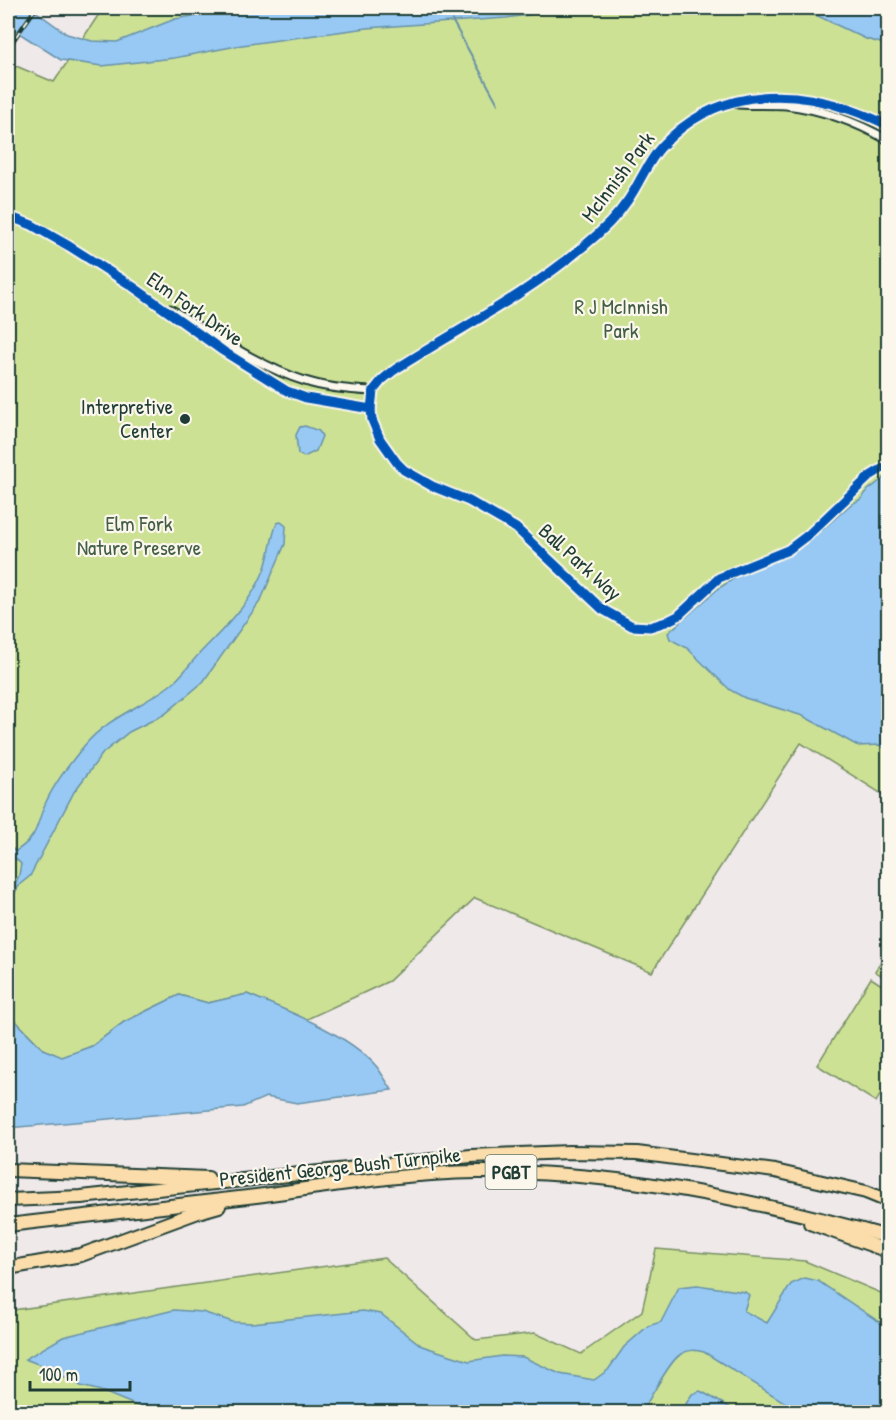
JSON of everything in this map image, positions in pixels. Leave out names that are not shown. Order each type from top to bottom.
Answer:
[{"type":"highway","name":"President George Bush Turnpike","points":[[8,1200],[81,1197],[257,1180],[471,1155],[569,1152],[637,1153],[775,1171],[888,1199]]},
{"type":"highway","points":[[8,1170],[257,1180]]},
{"type":"highway","name":"President George Bush Turnpike","points":[[8,1225],[378,1179],[525,1172],[621,1180],[670,1187],[836,1223],[888,1237]]},
{"type":"highway","points":[[8,1268],[81,1255],[198,1212],[255,1196]]},
{"type":"highway","points":[[766,1208],[888,1251]]},
{"type":"street","name":"McInnish Park","points":[[373,391],[382,380],[396,370],[566,261],[596,236],[615,216],[660,147],[677,132],[723,104],[768,96],[796,96],[824,101],[888,126]]},
{"type":"street","name":"McInnish Park","points":[[723,104],[785,105],[812,110],[845,118],[888,140]]},
{"type":"street","name":"Elm Fork Drive","points":[[8,216],[32,225],[69,246],[132,286],[285,374],[308,382],[342,389],[373,391]]},
{"type":"street","name":"Elm Fork Drive","points":[[132,286],[223,351],[287,391],[306,398],[370,409]]},
{"type":"street","name":"Ball Park Way","points":[[373,391],[370,409],[372,420],[380,439],[404,470],[432,486],[488,511],[516,528],[602,609],[632,626],[650,627],[666,622],[678,616],[719,578],[788,550],[810,534],[870,476],[888,465]]},
{"type":"green space","points":[[205,8],[888,8],[888,798],[801,743],[652,972],[475,898],[389,981],[305,1020],[247,994],[208,1003],[179,995],[124,1022],[92,1046],[61,1058],[43,1049],[8,1013],[8,78],[16,66],[54,82],[101,11],[181,11]]},
{"type":"green space","points":[[888,950],[888,980],[875,971]]},
{"type":"green space","points":[[871,978],[888,989],[888,1081],[876,1102],[817,1065]]},
{"type":"green space","points":[[656,1249],[805,1261],[888,1296],[888,1412],[8,1412],[8,1321],[13,1310],[384,1258],[476,1340],[535,1333],[581,1354],[642,1311]]},
{"type":"water","points":[[8,8],[31,8],[67,34],[92,41],[117,42],[175,19],[273,8],[577,8],[506,18],[367,28],[242,45],[174,58],[102,66],[61,60],[8,26]]},
{"type":"water","points":[[777,8],[888,8],[888,45],[866,39],[818,16]]},
{"type":"water","points":[[305,426],[319,431],[322,436],[316,451],[304,457],[298,454],[296,435],[300,427]]},
{"type":"water","points":[[888,475],[888,751],[880,745],[858,746],[803,716],[745,698],[730,690],[687,648],[670,639],[668,633],[719,588],[749,569],[792,553],[811,540]]},
{"type":"water","points":[[281,522],[286,526],[285,544],[261,600],[203,682],[165,714],[129,732],[103,753],[74,792],[30,876],[13,890],[21,864],[15,858],[8,859],[8,837],[11,848],[16,851],[24,845],[36,830],[54,787],[93,736],[103,727],[173,683],[234,617],[257,586],[267,563],[277,523]]},
{"type":"water","points":[[247,994],[316,1024],[350,1044],[377,1067],[392,1090],[297,1103],[266,1097],[243,1107],[8,1128],[8,1013],[43,1049],[62,1057],[92,1046],[124,1022],[179,995],[208,1003]]},
{"type":"water","points":[[805,1278],[818,1281],[888,1328],[887,1412],[800,1412],[704,1352],[695,1350],[684,1352],[676,1358],[665,1372],[642,1412],[152,1412],[101,1391],[81,1386],[46,1367],[25,1359],[63,1337],[174,1310],[202,1312],[233,1322],[252,1323],[363,1311],[381,1314],[422,1346],[469,1361],[502,1356],[523,1357],[560,1374],[594,1380],[608,1370],[624,1347],[648,1326],[661,1322],[679,1287],[697,1285],[745,1292],[749,1295],[744,1311],[767,1323],[791,1284]]},
{"type":"water","points":[[700,1391],[738,1412],[681,1412],[692,1394]]},
{"type":"waterway","points":[[452,20],[498,104]]},
{"type":"waterway","points":[[8,904],[18,887]]},
{"type":"railway","points":[[8,48],[36,8]]},
{"type":"cycle path","points":[[888,126],[875,119],[826,102],[775,96],[750,98],[727,104],[704,114],[682,128],[662,146],[623,207],[596,236],[562,264],[515,296],[393,371],[373,391],[371,409],[372,420],[380,439],[404,470],[432,486],[469,501],[516,528],[602,609],[632,626],[650,627],[666,622],[678,616],[719,578],[788,550],[809,534],[870,476],[888,465]]},
{"type":"cycle path","points":[[8,216],[32,225],[69,246],[132,286],[223,351],[287,391],[306,398],[371,409]]},
{"type":"place","name":"Interpretive Center","points":[[185,419]]},
{"type":"park label","name":"R J McInnish Park","points":[[621,319]]},
{"type":"park label","name":"Elm Fork Nature Preserve","points":[[139,536]]}]
